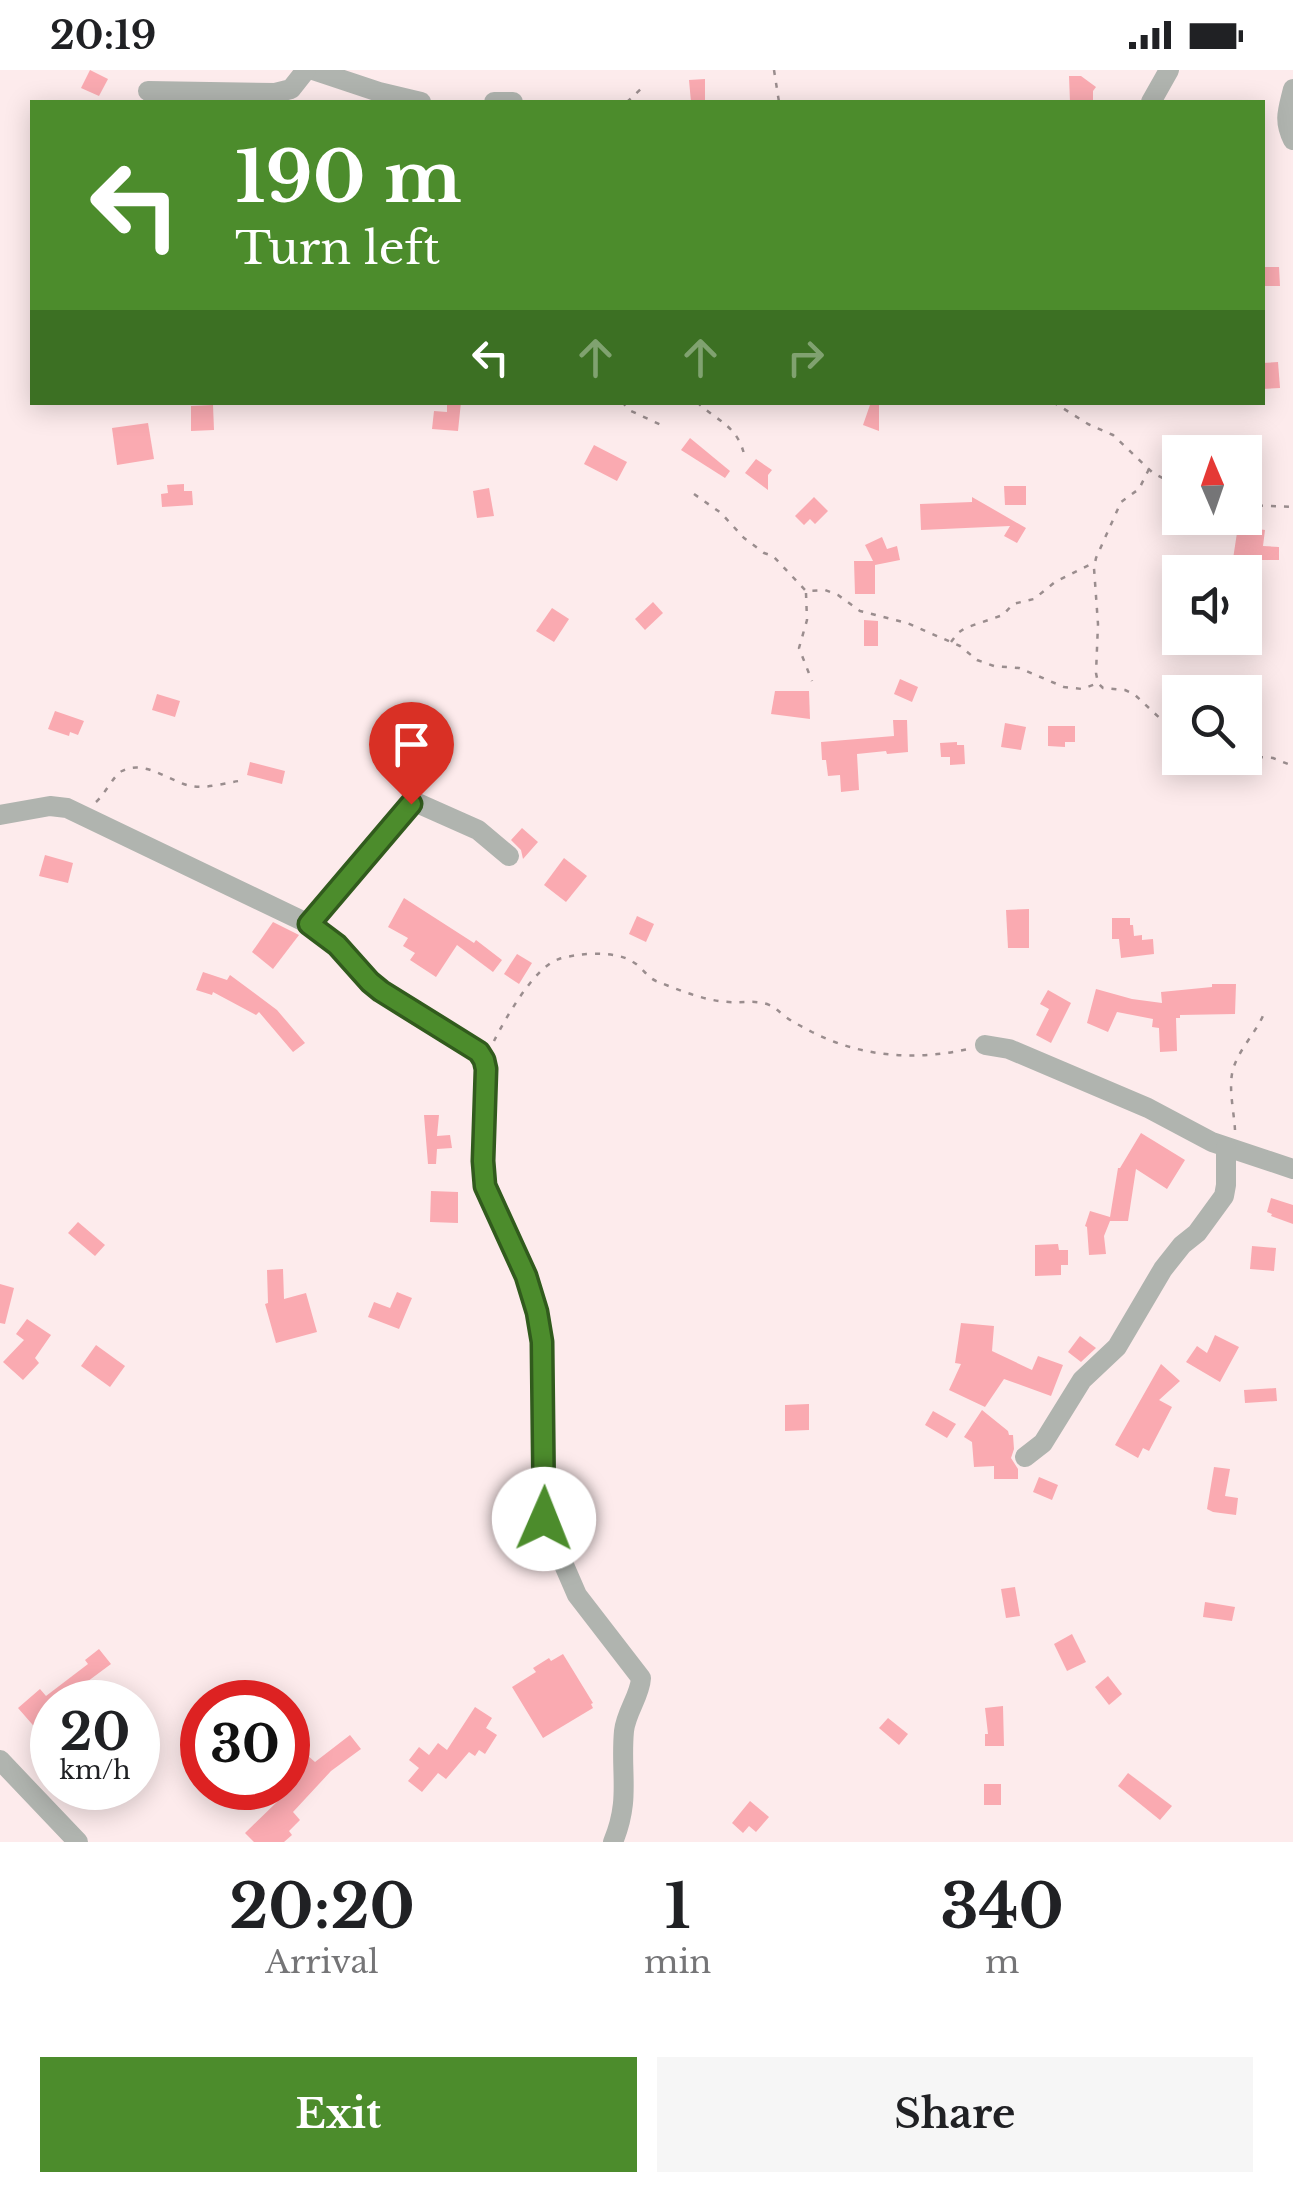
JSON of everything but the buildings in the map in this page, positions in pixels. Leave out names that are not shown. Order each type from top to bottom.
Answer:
[{"type":"street","points":[[148,91],[275,93],[292,89],[310,70],[413,100]]},
{"type":"street","points":[[1153,100],[1170,70]]},
{"type":"street","points":[[1293,89],[1286,116],[1293,140]]},
{"type":"street","points":[[309,924],[407,807],[416,802],[478,830],[509,856]]},
{"type":"street","points":[[0,815],[50,806],[72,811],[309,924],[337,945],[381,991],[479,1052],[484,1060],[485,1186],[526,1276],[542,1342],[544,1519],[577,1595],[641,1678],[624,1728],[625,1793],[622,1818],[613,1842]]},
{"type":"street","points":[[985,1045],[1009,1050],[1130,1101],[1231,1150],[1293,1169]]},
{"type":"street","points":[[1025,1457],[1043,1443],[1082,1380],[1117,1347],[1163,1269],[1197,1233],[1224,1196],[1231,1150]]},
{"type":"street","points":[[0,1760],[78,1842]]},
{"type":"path","points":[[774,70],[779,100]]},
{"type":"path","points":[[629,100],[644,86]]},
{"type":"path","points":[[625,405],[661,425]]},
{"type":"path","points":[[700,405],[738,437],[745,458]]},
{"type":"path","points":[[1059,405],[1113,436],[1162,476]]},
{"type":"path","points":[[1149,468],[1139,489],[1121,502],[1095,563],[1096,673],[1103,688],[1134,694],[1162,720]]},
{"type":"path","points":[[694,494],[721,513],[744,538],[773,556],[806,592],[807,620],[799,648],[812,682]]},
{"type":"path","points":[[1262,507],[1293,508]]},
{"type":"path","points":[[952,642],[966,628],[1003,615],[1014,604],[1034,599],[1055,582],[1095,563]]},
{"type":"path","points":[[806,592],[825,590],[838,595],[860,611],[908,624],[952,642],[994,666],[1018,668],[1064,688],[1082,689],[1098,684]]},
{"type":"path","points":[[1262,757],[1293,766]]},
{"type":"path","points":[[72,811],[93,805],[124,769],[150,770],[196,788],[239,781]]},
{"type":"path","points":[[484,1060],[500,1028],[545,966],[558,959],[601,953],[624,956],[651,979],[706,998],[753,1000],[772,1006],[817,1034],[855,1047],[903,1058],[985,1045]]},
{"type":"path","points":[[1231,1150],[1231,1077],[1265,1011]]},
{"type":"route","points":[[411,804],[309,924],[354,960],[381,991],[479,1052],[484,1060],[485,1186],[526,1276],[542,1342],[544,1519]]}]
